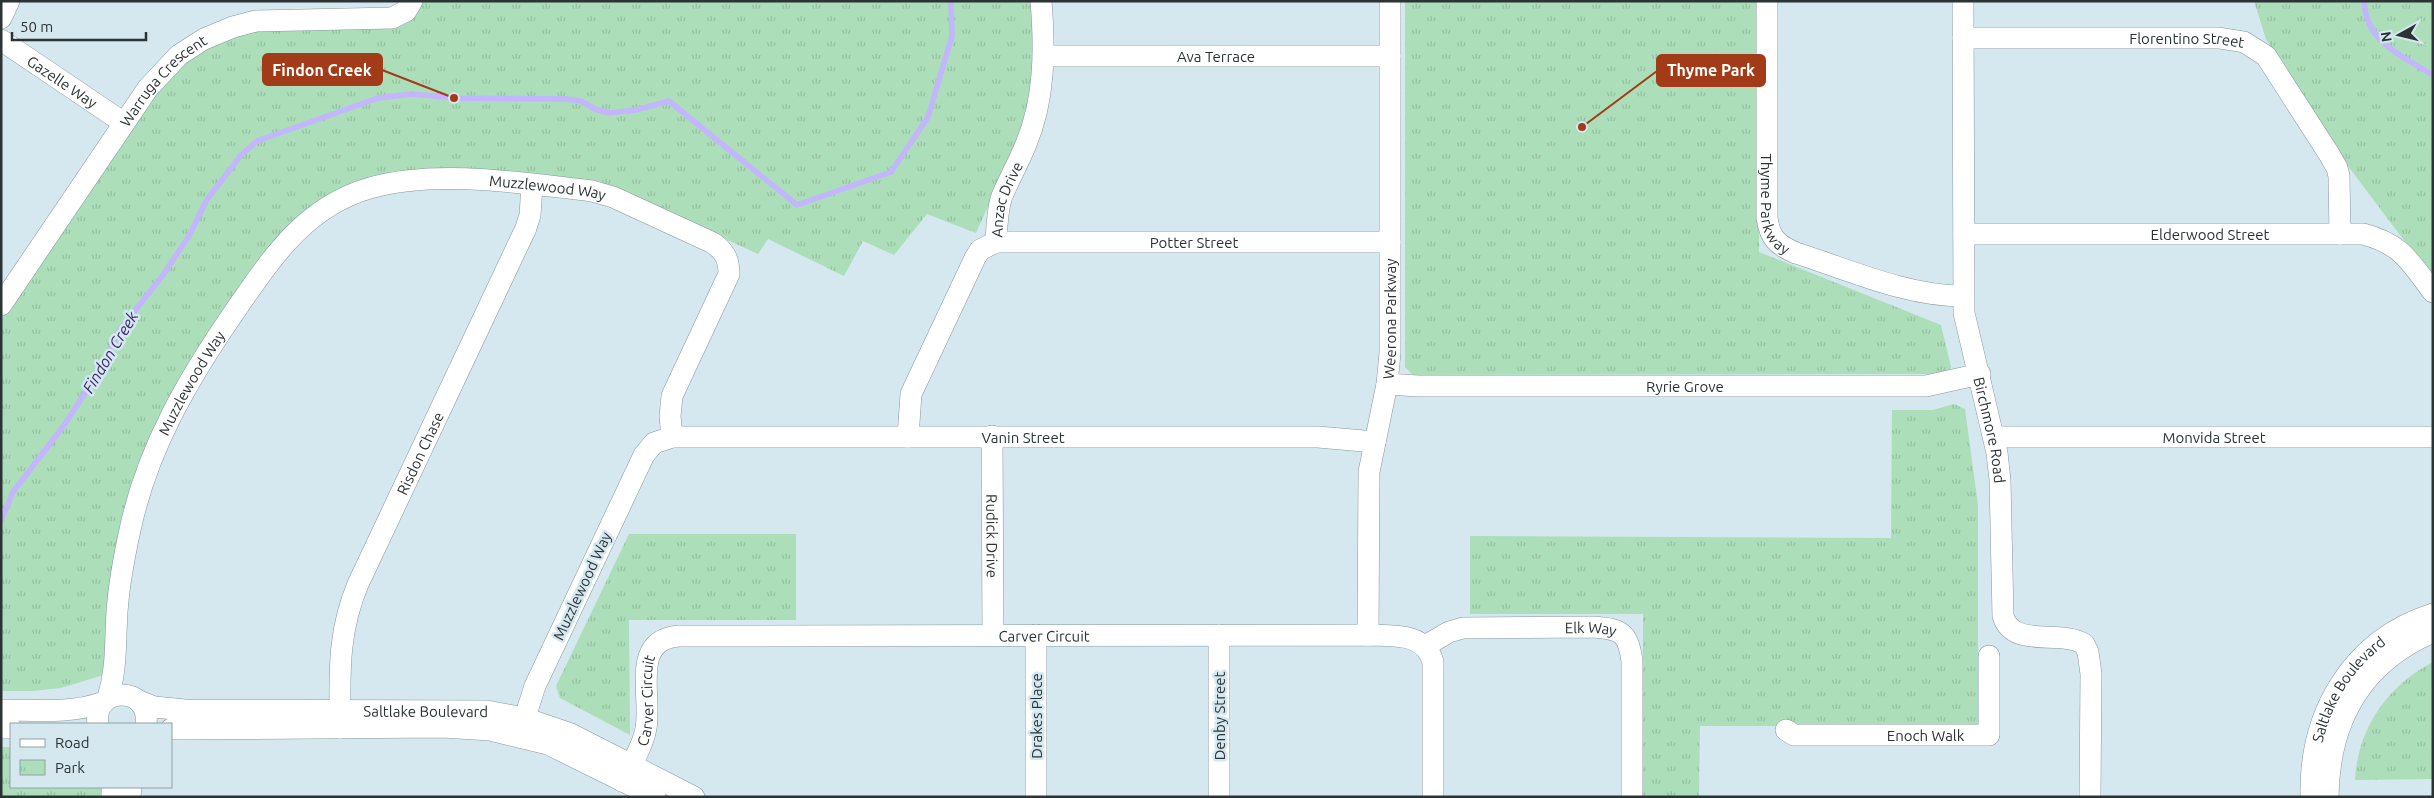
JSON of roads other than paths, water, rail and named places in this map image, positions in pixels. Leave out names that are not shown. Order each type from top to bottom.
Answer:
[{"type":"street","points":[[1,18],[9,1]]},
{"type":"street","name":"Warruga Crescent","points":[[1,305],[8,280],[161,72],[180,55],[204,39],[233,27],[273,20],[392,18],[406,11],[412,1]]},
{"type":"street","name":"Anzac Drive","points":[[908,437],[909,402],[915,384],[975,258],[980,250],[996,242],[1002,196],[1027,144],[1035,117],[1044,56],[1041,1]]},
{"type":"street","name":"Weerona Parkway","points":[[1368,635],[1369,472],[1388,384],[1390,354],[1390,1]]},
{"type":"street","name":"Thyme Parkway","points":[[1767,1],[1767,218],[1773,239],[1784,248],[1796,253],[1912,290],[1939,296],[1963,296]]},
{"type":"street","name":"Birchmore Road","points":[[1963,1],[1964,312],[1994,437],[2000,480],[2003,616],[2006,624],[2015,633],[2070,638],[2084,644],[2088,652],[2091,674],[2090,797]]},
{"type":"street","name":"Florentino Street","points":[[1963,38],[2219,38],[2244,42],[2255,47],[2275,66],[2337,168],[2340,234]]},
{"type":"street","name":"Gazelle Way","points":[[1,40],[124,123]]},
{"type":"street","name":"Ava Terrace","points":[[1044,56],[1390,56]]},
{"type":"street","name":"Muzzlewood Way","points":[[98,723],[99,710],[106,700],[117,651],[117,615],[122,566],[139,493],[150,462],[175,406],[194,373],[281,246],[321,212],[340,200],[367,189],[420,178],[445,178],[592,191],[613,196],[713,244],[724,252],[728,260],[729,274],[672,396],[670,416],[672,437],[654,443],[644,455],[535,686],[521,727]]},
{"type":"street","name":"Risdon Chase","points":[[340,718],[341,644],[351,601],[526,228],[531,206],[532,185]]},
{"type":"street","name":"Elderwood Street","points":[[1964,234],[2363,234],[2391,243],[2402,253],[2433,292]]},
{"type":"street","name":"Potter Street","points":[[996,242],[1390,242]]},
{"type":"street","name":"Ryrie Grove","points":[[1388,384],[1435,386],[1926,386],[1980,374]]},
{"type":"street","name":"Rudick Drive","points":[[992,436],[993,635]]},
{"type":"street","name":"Vanin Street","points":[[672,437],[1318,437],[1375,442]]},
{"type":"street","name":"Monvida Street","points":[[1994,437],[2433,437]]},
{"type":"street","name":"Saltlake Boulevard","points":[[2310,797],[2310,776],[2322,720],[2349,671],[2375,646],[2408,624],[2433,614]]},
{"type":"street","name":"Elk Way","points":[[1425,646],[1449,632],[1470,627],[1593,627],[1608,628],[1622,632],[1629,643],[1632,661],[1632,797]]},
{"type":"street","name":"Saltlake Boulevard","points":[[2328,797],[2328,772],[2335,738],[2340,722],[2359,688],[2382,663],[2398,650],[2433,632]]},
{"type":"street","name":"Drakes Place","points":[[1036,635],[1036,797]]},
{"type":"street","name":"Denby Street","points":[[1219,635],[1219,797]]},
{"type":"street","name":"Carver Circuit","points":[[626,774],[646,731],[648,658],[654,644],[666,638],[677,636],[1368,635],[1409,637],[1425,646]]},
{"type":"street","points":[[1425,646],[1431,654],[1433,662],[1433,797]]},
{"type":"street","name":"Muzzlewood Way","points":[[117,651],[126,677],[146,715],[146,723]]},
{"type":"street","name":"Enoch Walk","points":[[1786,730],[1794,735],[1989,735],[1989,656]]},
{"type":"street","name":"Saltlake Boulevard","points":[[106,700],[123,694],[154,707],[340,718]]},
{"type":"street","points":[[1,710],[73,709],[90,707],[106,700]]},
{"type":"street","name":"Saltlake Boulevard","points":[[172,729],[464,710],[488,711],[521,727],[571,734],[655,797]]},
{"type":"street","name":"Saltlake Boulevard","points":[[626,774],[694,797]]},
{"type":"waterway","name":"Findon Creek","points":[[1,521],[13,492],[65,424],[99,371],[118,332],[163,275],[189,236],[206,201],[241,155],[257,141],[378,98],[412,94],[454,98],[566,99],[581,101],[595,109],[609,113],[636,110],[669,101],[797,205],[891,172],[928,117],[952,36],[951,1]]},
{"type":"waterway","name":"Findon Creek","points":[[2364,1],[2366,15],[2378,38],[2398,54],[2433,75]]},
{"type":"place","name":"Findon Creek","points":[[454,98]]},
{"type":"place","name":"Thyme Park","points":[[1582,127]]}]
